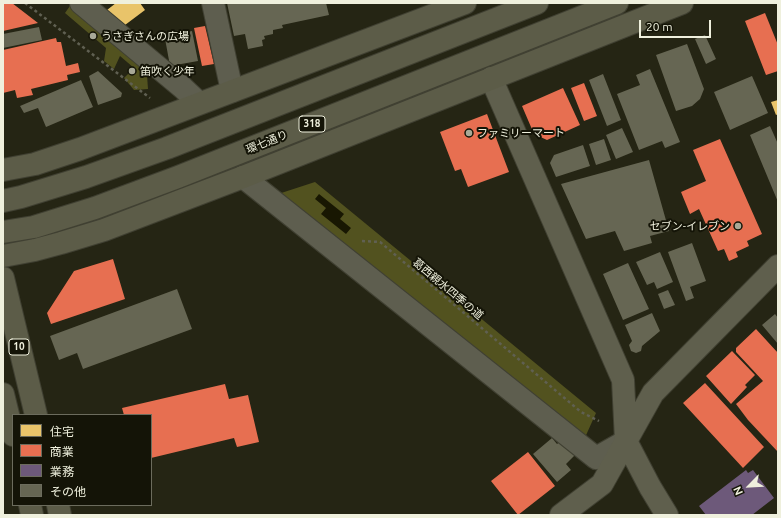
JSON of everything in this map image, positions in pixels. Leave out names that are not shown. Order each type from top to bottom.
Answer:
[{"type":"main road","points":[[3,170],[35,164],[80,149],[465,3]]},
{"type":"main road","points":[[3,201],[86,177],[168,148],[537,3]]},
{"type":"main road","name":"環七通り","points":[[3,232],[34,227],[95,208],[178,177],[617,3]]},
{"type":"main road","points":[[3,256],[35,250],[104,230],[243,177],[682,3]]},
{"type":"main road","name":"10","points":[[3,278],[36,414]]},
{"type":"main road","points":[[3,394],[12,431]]},
{"type":"street","points":[[81,3],[183,88],[199,104]]},
{"type":"street","points":[[213,3],[232,91]]},
{"type":"street","points":[[492,78],[623,380],[626,441],[650,487],[667,515]]},
{"type":"street","points":[[243,177],[596,458],[626,441]]},
{"type":"street","points":[[561,515],[602,484],[653,393],[778,266]]},
{"type":"path","points":[[25,3],[152,100]]},
{"type":"path","name":"葛西親水四季の道","points":[[359,241],[380,242],[581,412],[599,421]]},
{"type":"shaded area","points":[[72,3],[146,61],[148,89],[134,90],[124,78],[134,68],[120,56],[114,69],[104,61],[106,48],[65,13]]},
{"type":"shaded area","points":[[315,182],[596,413],[583,442],[275,195]]},
{"type":"shaded area","points":[[319,194],[344,214],[340,219],[351,228],[346,234],[321,214],[326,208],[315,199]]},
{"type":"building: 住宅","points":[[116,3],[140,3],[145,10],[121,28],[107,10]]},
{"type":"building: 住宅","points":[[778,100],[778,114],[776,115],[771,102]]},
{"type":"building: 商業","points":[[3,3],[12,3],[38,23],[3,31]]},
{"type":"building: 商業","points":[[765,13],[778,45],[778,71],[766,75],[745,21]]},
{"type":"building: 商業","points":[[205,26],[214,64],[202,66],[194,28]]},
{"type":"building: 商業","points":[[56,38],[57,42],[61,42],[66,66],[78,63],[80,72],[67,75],[68,80],[31,89],[33,95],[17,98],[15,90],[3,93],[3,50]]},
{"type":"building: 商業","points":[[584,83],[597,116],[584,121],[571,88]]},
{"type":"building: 商業","points":[[563,88],[580,125],[547,140],[534,134],[522,106]]},
{"type":"building: 商業","points":[[487,114],[509,172],[468,187],[461,169],[455,171],[440,132]]},
{"type":"building: 商業","points":[[720,139],[762,234],[747,241],[749,246],[736,252],[738,257],[729,261],[724,249],[718,251],[699,209],[690,214],[681,192],[706,181],[693,150]]},
{"type":"building: 商業","points":[[113,259],[125,299],[51,324],[47,313],[74,271]]},
{"type":"building: 商業","points":[[756,329],[778,353],[778,452],[748,420],[736,404],[763,381],[736,352],[736,348]]},
{"type":"building: 商業","points":[[732,351],[755,375],[745,385],[747,387],[731,404],[706,376]]},
{"type":"building: 商業","points":[[705,383],[764,447],[743,468],[683,403]]},
{"type":"building: 商業","points":[[225,384],[229,399],[248,395],[259,442],[237,447],[234,438],[152,458],[152,414],[124,414],[122,408]]},
{"type":"building: 商業","points":[[528,452],[555,486],[518,515],[491,481]]},
{"type":"building: 業務","points":[[746,470],[748,473],[753,470],[774,498],[752,515],[706,515],[699,506]]},
{"type":"building: その他","points":[[227,3],[326,3],[329,15],[282,25],[283,28],[273,30],[273,34],[264,36],[265,39],[262,40],[263,46],[248,49],[245,34],[234,36]]},
{"type":"building: その他","points":[[39,27],[42,40],[3,48],[3,34]]},
{"type":"building: その他","points":[[183,29],[183,33],[192,31],[198,61],[170,66],[164,33]]},
{"type":"building: その他","points":[[705,35],[716,59],[706,64],[695,39]]},
{"type":"building: その他","points":[[687,44],[704,89],[700,99],[692,106],[676,111],[656,55]]},
{"type":"building: その他","points":[[650,69],[680,142],[665,148],[662,141],[639,150],[617,94],[640,85],[636,75]]},
{"type":"building: その他","points":[[98,71],[122,93],[121,97],[98,105],[89,76]]},
{"type":"building: その他","points":[[603,74],[621,120],[607,126],[589,80]]},
{"type":"building: その他","points":[[752,76],[768,113],[730,130],[714,92]]},
{"type":"building: その他","points":[[81,80],[93,107],[46,127],[38,108],[24,113],[20,106]]},
{"type":"building: その他","points":[[770,126],[778,144],[778,202],[750,135]]},
{"type":"building: その他","points":[[622,128],[633,152],[616,159],[606,135]]},
{"type":"building: その他","points":[[604,139],[611,160],[596,165],[589,144]]},
{"type":"building: その他","points":[[583,145],[590,166],[556,177],[550,163],[554,155]]},
{"type":"building: その他","points":[[649,160],[669,231],[650,236],[652,243],[624,251],[615,231],[586,239],[561,184]]},
{"type":"building: その他","points":[[692,243],[706,281],[690,287],[694,298],[686,301],[668,252]]},
{"type":"building: その他","points":[[660,252],[673,282],[657,289],[654,282],[647,285],[636,262]]},
{"type":"building: その他","points":[[628,263],[649,309],[623,320],[603,274]]},
{"type":"building: その他","points":[[177,289],[192,329],[83,369],[77,353],[59,360],[50,336]]},
{"type":"building: その他","points":[[668,290],[675,305],[664,309],[658,294]]},
{"type":"building: その他","points":[[652,313],[660,331],[642,346],[641,351],[636,353],[631,351],[629,345],[632,341],[625,325]]},
{"type":"building: その他","points":[[775,314],[778,318],[778,344],[762,325]]},
{"type":"building: その他","points":[[552,438],[557,444],[562,440],[575,455],[566,464],[571,470],[557,482],[533,454]]},
{"type":"place","name":"うさぎさんの広場","points":[[93,36]]},
{"type":"place","name":"笛吹く少年","points":[[132,71]]},
{"type":"place","name":"ファミリーマート","points":[[469,133]]},
{"type":"place","name":"セブン-イレブン","points":[[738,226]]}]
